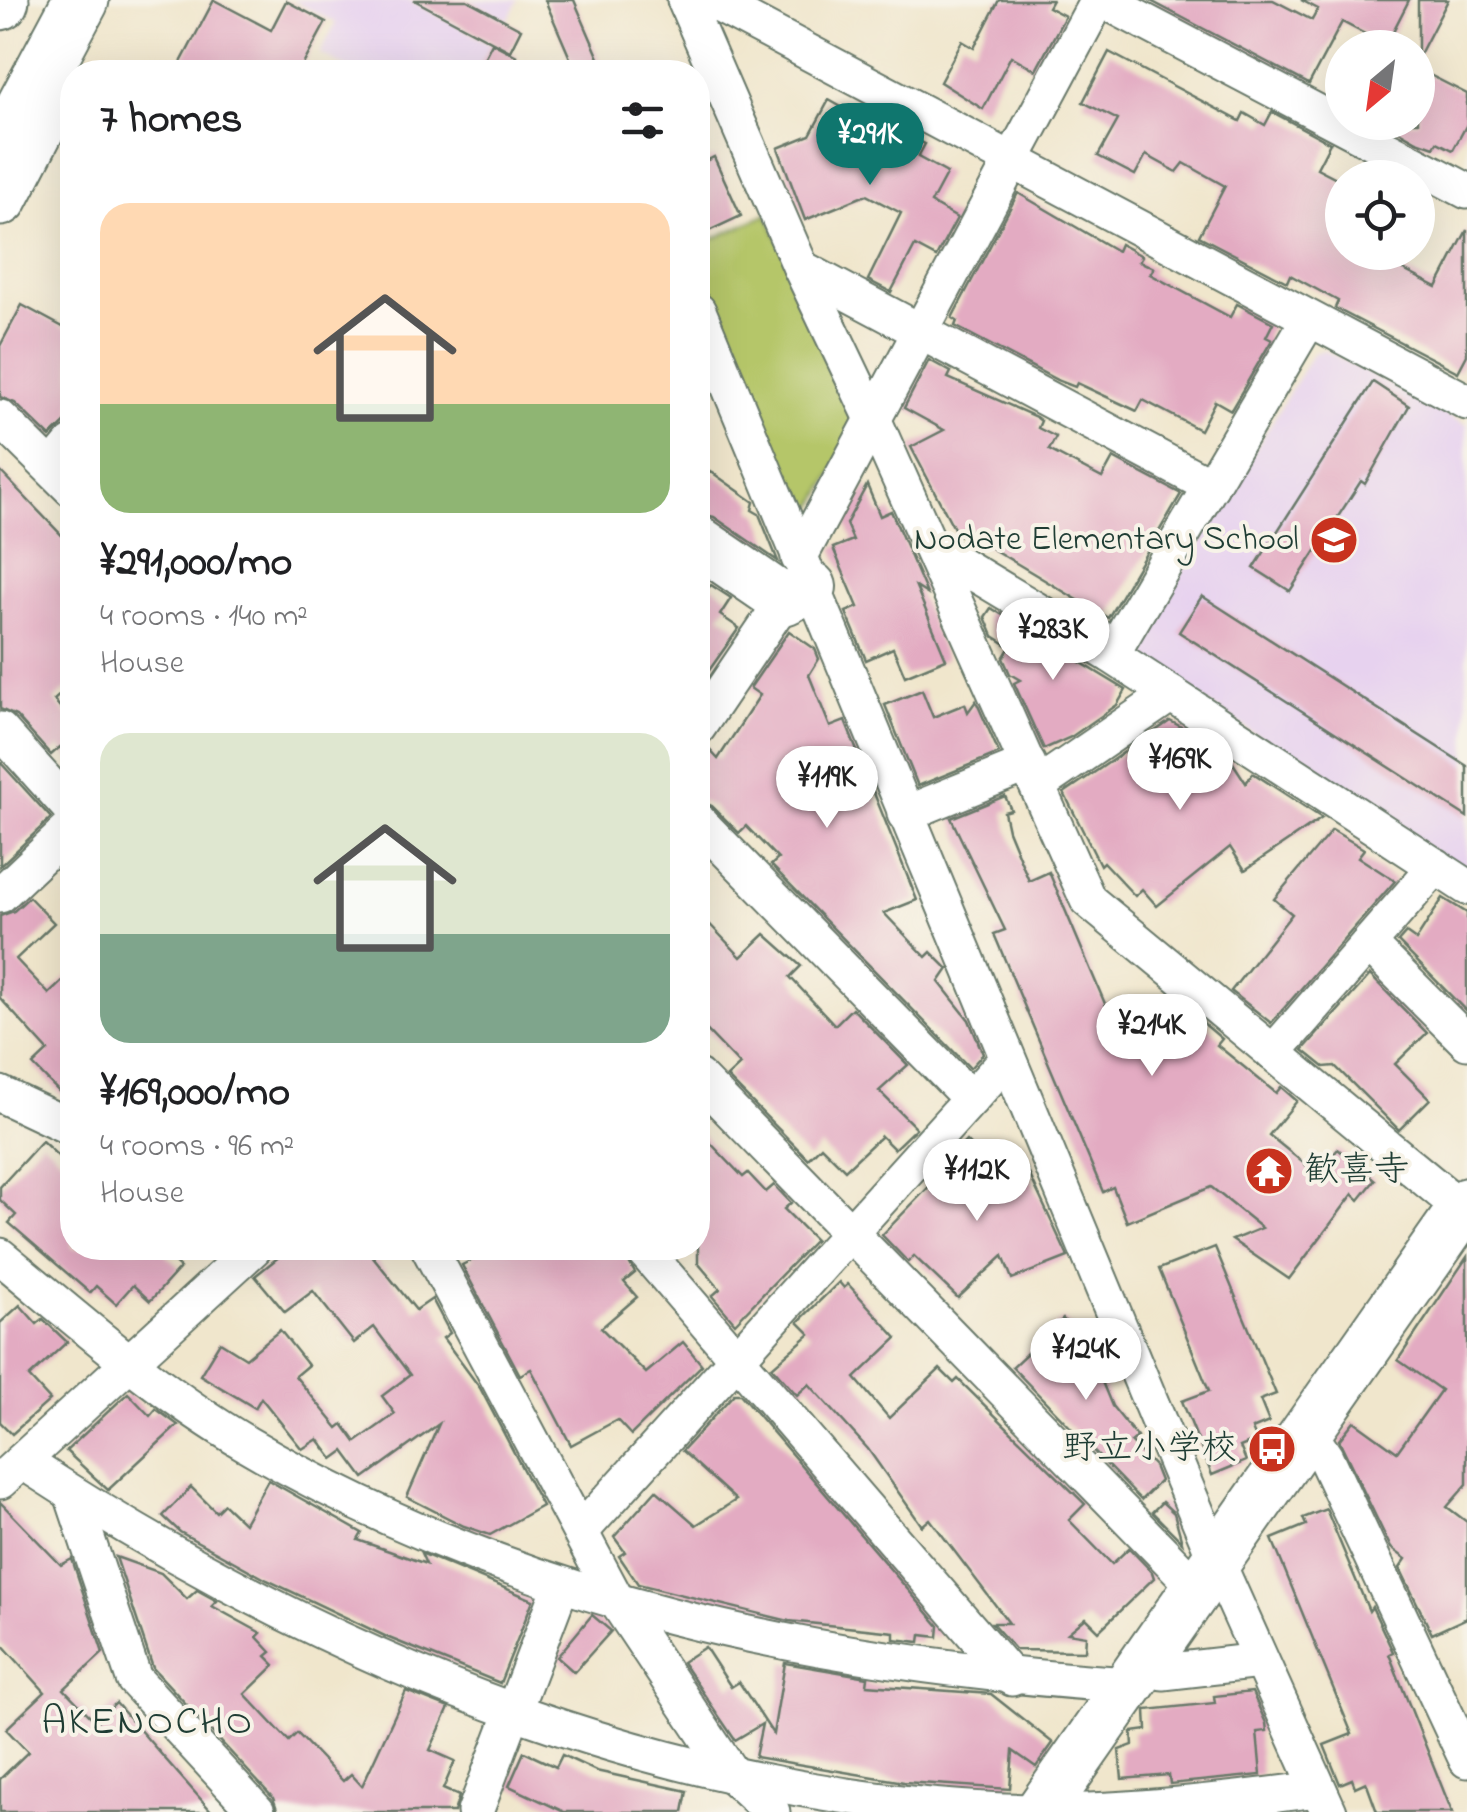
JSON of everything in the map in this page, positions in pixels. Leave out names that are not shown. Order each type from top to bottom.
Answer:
[{"type":"main road","points":[[0,74],[38,0]]},
{"type":"main road","points":[[0,152],[81,0]]},
{"type":"main road","points":[[80,60],[102,0]]},
{"type":"main road","points":[[0,198],[60,113]]},
{"type":"street","points":[[710,710],[798,582],[874,421],[1101,0],[1467,191]]},
{"type":"street","points":[[694,1],[1467,402]]},
{"type":"street","points":[[694,1],[801,268],[874,421],[1088,900],[1466,1208],[1040,1812]]},
{"type":"street","points":[[801,268],[1211,486]]},
{"type":"street","points":[[1111,655],[1309,319]]},
{"type":"street","points":[[231,1260],[129,1362],[10,1463],[347,1645],[512,1714],[733,1776],[848,1796],[1040,1812],[1324,1800],[1260,1661],[1206,1574],[1007,1059],[905,814],[798,582],[710,343]]},
{"type":"street","points":[[0,418],[60,463]]},
{"type":"street","points":[[710,546],[798,582]]},
{"type":"street","points":[[931,547],[1111,655],[1467,888]]},
{"type":"street","points":[[905,814],[1033,775],[1171,694]]},
{"type":"street","points":[[0,730],[60,786]]},
{"type":"street","points":[[710,833],[971,1099]]},
{"type":"street","points":[[0,894],[60,839]]},
{"type":"street","points":[[1273,1053],[1436,866]]},
{"type":"street","points":[[1369,944],[1467,1042]]},
{"type":"street","points":[[582,1530],[1007,1059]]},
{"type":"street","points":[[710,1088],[850,1232],[1206,1574]]},
{"type":"street","points":[[0,1094],[60,1122]]},
{"type":"street","points":[[0,1256],[129,1362],[244,1442],[348,1498],[562,1586],[619,1605],[746,1637],[1012,1678],[1162,1672],[1260,1661]]},
{"type":"street","points":[[436,1260],[619,1605],[733,1776],[772,1812]]},
{"type":"street","points":[[652,1260],[1012,1678]]},
{"type":"street","points":[[1308,1430],[1458,1701],[1467,1760]]},
{"type":"street","points":[[72,1494],[134,1680],[257,1812]]},
{"type":"street","points":[[474,1812],[562,1586]]},
{"type":"shaded area","points":[[292,0],[409,0],[491,44],[482,60],[332,60],[320,54],[336,23]]},
{"type":"shaded area","points":[[470,0],[518,0],[508,20]]},
{"type":"shaded area","name":"Nodate Elementary School","points":[[1324,350],[1467,425],[1467,874],[1134,654],[1313,353]]},
{"type":"green space","points":[[767,214],[856,409],[857,429],[814,507],[788,506],[710,308],[710,240]]},
{"type":"building","points":[[214,0],[271,30],[286,1],[326,22],[305,60],[182,60]]},
{"type":"building","points":[[414,0],[467,0],[521,29],[510,51]]},
{"type":"building","points":[[545,0],[574,0],[600,60],[571,60]]},
{"type":"building","points":[[999,0],[1052,0],[1048,7],[1065,16],[1036,70],[1011,56],[983,109],[940,82],[962,41],[974,48]]},
{"type":"building","points":[[1149,0],[1273,0],[1312,20],[1318,9],[1301,0],[1409,0],[1394,30],[1357,30],[1342,22],[1338,30],[1325,30],[1325,54],[1309,84]]},
{"type":"building","points":[[1418,0],[1448,0],[1432,30],[1418,30]]},
{"type":"building","points":[[492,43],[517,56],[515,60],[483,60]]},
{"type":"building","points":[[1109,52],[1240,121],[1244,113],[1265,125],[1272,112],[1330,143],[1317,168],[1325,172],[1325,270],[1404,270],[1437,287],[1467,230],[1467,355],[1458,372],[1335,308],[1338,301],[1290,275],[1287,282],[1199,236],[1225,186],[1184,163],[1177,172],[1146,155],[1135,175],[1098,156],[1118,120],[1083,102]]},
{"type":"building","points":[[1435,78],[1467,94],[1467,124],[1453,150],[1437,142],[1434,147],[1417,141],[1435,140]]},
{"type":"building","points":[[829,100],[859,117],[845,144],[883,164],[905,134],[925,144],[918,157],[947,173],[931,203],[957,218],[936,257],[915,246],[891,292],[868,280],[901,213],[866,195],[805,220],[778,148],[810,135]]},
{"type":"building","points":[[714,157],[741,216],[710,230],[710,159]]},
{"type":"building","points":[[1018,193],[1117,251],[1120,244],[1142,256],[1139,261],[1154,268],[1150,274],[1230,317],[1237,304],[1273,323],[1266,337],[1272,340],[1231,410],[1215,401],[1200,430],[1143,400],[1137,411],[1077,383],[1075,387],[1057,380],[955,326],[957,321],[952,318]]},
{"type":"building","points":[[22,305],[60,326],[60,427],[50,437],[15,403],[0,397],[0,346]]},
{"type":"building","points":[[929,360],[951,372],[948,378],[1036,417],[1041,421],[1038,428],[1056,437],[1049,450],[1102,478],[1113,458],[1181,494],[1108,618],[976,539],[972,530],[958,536],[911,447],[944,430],[904,408]]},
{"type":"building","points":[[1373,382],[1409,406],[1365,484],[1361,481],[1290,591],[1254,568]]},
{"type":"building","points":[[0,471],[60,534],[60,695],[54,700],[60,707],[60,747],[51,755],[16,716],[0,709]]},
{"type":"building","points":[[710,471],[754,502],[752,510],[759,514],[778,561],[710,516]]},
{"type":"building","points":[[867,485],[880,516],[891,511],[927,594],[916,587],[946,659],[905,676],[893,648],[866,660],[846,612],[858,607],[833,548],[853,540],[846,524]]},
{"type":"building","points":[[710,586],[731,598],[720,615],[739,628],[710,669]]},
{"type":"building","points":[[1202,596],[1467,766],[1467,817],[1179,632]]},
{"type":"building","points":[[991,608],[1126,690],[1117,705],[1071,737],[1044,749],[1014,683],[1020,680],[1010,674],[1003,658],[1010,647],[993,636],[985,617]]},
{"type":"building","points":[[789,631],[815,649],[819,659],[809,675],[830,727],[845,721],[917,900],[884,913],[926,957],[931,952],[948,969],[939,982],[969,1020],[983,1054],[970,1068],[771,865],[778,859],[746,826],[739,833],[710,805],[710,750],[718,759],[760,695],[750,688]]},
{"type":"building","points":[[922,690],[933,717],[965,704],[968,712],[976,701],[999,753],[918,786],[885,705]]},
{"type":"building","points":[[1170,721],[1191,732],[1198,743],[1203,740],[1229,757],[1246,783],[1253,773],[1322,818],[1245,870],[1230,847],[1157,906],[1142,889],[1135,896],[1103,862],[1100,865],[1064,793]]},
{"type":"building","points":[[0,762],[51,818],[0,866]]},
{"type":"building","points":[[1005,796],[1011,810],[1004,812],[1008,830],[1029,881],[1049,872],[1117,1032],[1149,1018],[1157,1038],[1183,1006],[1222,1039],[1217,1045],[1276,1093],[1281,1087],[1297,1101],[1269,1135],[1317,1174],[1338,1149],[1375,1180],[1359,1200],[1353,1194],[1289,1279],[1232,1240],[1262,1228],[1211,1187],[1127,1222],[1113,1187],[1103,1192],[994,934],[1005,930],[951,818]]},
{"type":"building","points":[[1332,830],[1364,849],[1358,857],[1395,881],[1271,1023],[1231,991],[1292,914],[1274,899]]},
{"type":"building","points":[[29,897],[54,923],[16,959],[49,994],[60,983],[60,1093],[33,1065],[48,1051],[0,998],[0,916],[14,911]]},
{"type":"building","points":[[1443,898],[1467,913],[1467,1012],[1398,942],[1406,933],[1416,940]]},
{"type":"building","points":[[710,925],[741,957],[765,934],[801,966],[790,977],[835,1025],[852,1008],[908,1065],[879,1091],[916,1128],[894,1149],[881,1136],[845,1170],[821,1146],[808,1159],[727,1077],[740,1065],[710,1034]]},
{"type":"building","points":[[1370,975],[1427,1033],[1395,1064],[1430,1099],[1399,1130],[1335,1066],[1324,1067],[1303,1050]]},
{"type":"building","points":[[42,1141],[60,1158],[60,1260],[171,1260],[180,1268],[150,1301],[133,1285],[116,1304],[96,1286],[90,1293],[9,1223],[16,1215],[0,1200],[0,1187]]},
{"type":"building","points":[[966,1141],[1001,1177],[1026,1167],[1068,1257],[1012,1279],[1003,1256],[958,1298],[914,1256],[908,1262],[882,1235],[954,1161],[950,1157]]},
{"type":"building","points":[[710,1143],[743,1177],[748,1173],[766,1192],[774,1185],[791,1203],[784,1209],[815,1240],[735,1323],[712,1296],[720,1289],[698,1263],[710,1260]]},
{"type":"building","points":[[1215,1247],[1276,1394],[1260,1400],[1269,1422],[1252,1429],[1257,1440],[1240,1447],[1246,1461],[1212,1475],[1182,1401],[1209,1391],[1159,1269]]},
{"type":"building","points":[[1467,1257],[1467,1484],[1447,1507],[1467,1522],[1467,1618],[1432,1634],[1400,1568],[1406,1559],[1391,1548],[1339,1440],[1354,1421],[1397,1452],[1441,1390],[1398,1360]]},
{"type":"building","points":[[275,1260],[376,1260],[416,1310],[432,1299],[450,1333],[443,1338],[480,1388],[542,1506],[490,1535],[464,1526],[407,1497],[439,1424],[364,1478],[344,1451],[333,1459],[318,1439],[302,1449],[261,1398],[255,1408],[200,1375],[220,1342],[246,1358],[280,1330],[308,1365],[295,1376],[338,1428],[343,1424],[356,1442],[395,1414],[382,1396],[410,1375],[374,1327],[354,1343],[313,1291],[285,1312],[255,1276]]},
{"type":"building","points":[[472,1260],[628,1260],[635,1273],[624,1282],[637,1297],[601,1328],[646,1373],[683,1342],[702,1365],[631,1435],[617,1420],[571,1445],[531,1369],[520,1375],[462,1265]]},
{"type":"building","points":[[839,1282],[844,1288],[848,1284],[897,1338],[855,1378],[889,1418],[940,1369],[954,1383],[958,1379],[1085,1504],[1069,1520],[1112,1564],[1129,1548],[1152,1572],[1154,1578],[1099,1631],[1086,1618],[1068,1633],[1086,1636],[1085,1651],[1016,1650],[992,1623],[1009,1623],[930,1519],[922,1526],[868,1449],[809,1384],[797,1395],[772,1367],[810,1334],[798,1322]]},
{"type":"building","points":[[20,1305],[37,1324],[43,1319],[67,1342],[29,1377],[50,1400],[12,1434],[0,1422],[0,1323]]},
{"type":"building","points":[[1063,1319],[1113,1371],[1100,1377],[1112,1406],[1137,1437],[1131,1442],[1154,1466],[1160,1481],[1141,1500],[1012,1367]]},
{"type":"building","points":[[128,1393],[150,1416],[156,1409],[178,1425],[108,1490],[66,1451]]},
{"type":"building","points":[[734,1394],[740,1394],[939,1626],[938,1637],[921,1635],[920,1642],[894,1639],[894,1632],[789,1621],[638,1584],[619,1556],[625,1552],[614,1537],[656,1490],[696,1525],[736,1500],[682,1451]]},
{"type":"building","points":[[268,1480],[362,1533],[358,1540],[426,1564],[421,1553],[533,1600],[500,1683],[389,1638],[267,1580],[180,1532],[163,1516],[191,1487],[216,1512],[224,1504],[244,1523]]},
{"type":"building","points":[[0,1502],[61,1565],[72,1559],[103,1653],[64,1689],[96,1722],[116,1703],[212,1812],[0,1812],[0,1779],[28,1752],[6,1729],[45,1692],[0,1642]]},
{"type":"building","points":[[1162,1502],[1174,1513],[1182,1542],[1152,1512]]},
{"type":"building","points":[[1326,1509],[1369,1611],[1372,1607],[1393,1652],[1389,1654],[1452,1812],[1377,1812],[1366,1782],[1355,1787],[1352,1779],[1340,1784],[1324,1745],[1352,1734],[1272,1539],[1306,1525],[1303,1518]]},
{"type":"building","points":[[116,1557],[161,1573],[187,1599],[197,1590],[217,1601],[212,1606],[261,1633],[257,1637],[271,1652],[266,1656],[275,1665],[245,1694],[289,1741],[297,1733],[343,1781],[351,1774],[362,1786],[406,1691],[449,1708],[430,1750],[455,1761],[443,1789],[459,1796],[454,1812],[278,1812],[273,1798],[153,1668]]},
{"type":"building","points":[[592,1615],[611,1631],[574,1672],[557,1657]]},
{"type":"building","points":[[705,1647],[731,1687],[739,1682],[773,1734],[785,1663],[868,1677],[867,1685],[991,1694],[1053,1743],[1036,1767],[1013,1751],[1010,1789],[904,1782],[755,1757],[762,1724],[735,1740],[682,1662]]},
{"type":"building","points":[[1252,1692],[1267,1731],[1257,1732],[1261,1775],[1170,1784],[1169,1775],[1122,1779],[1119,1750],[1133,1745],[1132,1732],[1147,1730],[1146,1710],[1215,1703],[1214,1696]]},
{"type":"building","points":[[524,1752],[556,1767],[562,1755],[596,1771],[687,1791],[683,1812],[564,1812],[509,1786]]},
{"type":"place","name":"Nodate Elementary School","points":[[1334,540]]},
{"type":"place","name":"歓喜寺","points":[[1269,1171]]},
{"type":"place","name":"野立小学校","points":[[1272,1449]]},
{"type":"district","name":"AKENOCHO","points":[[148,1723]]}]
